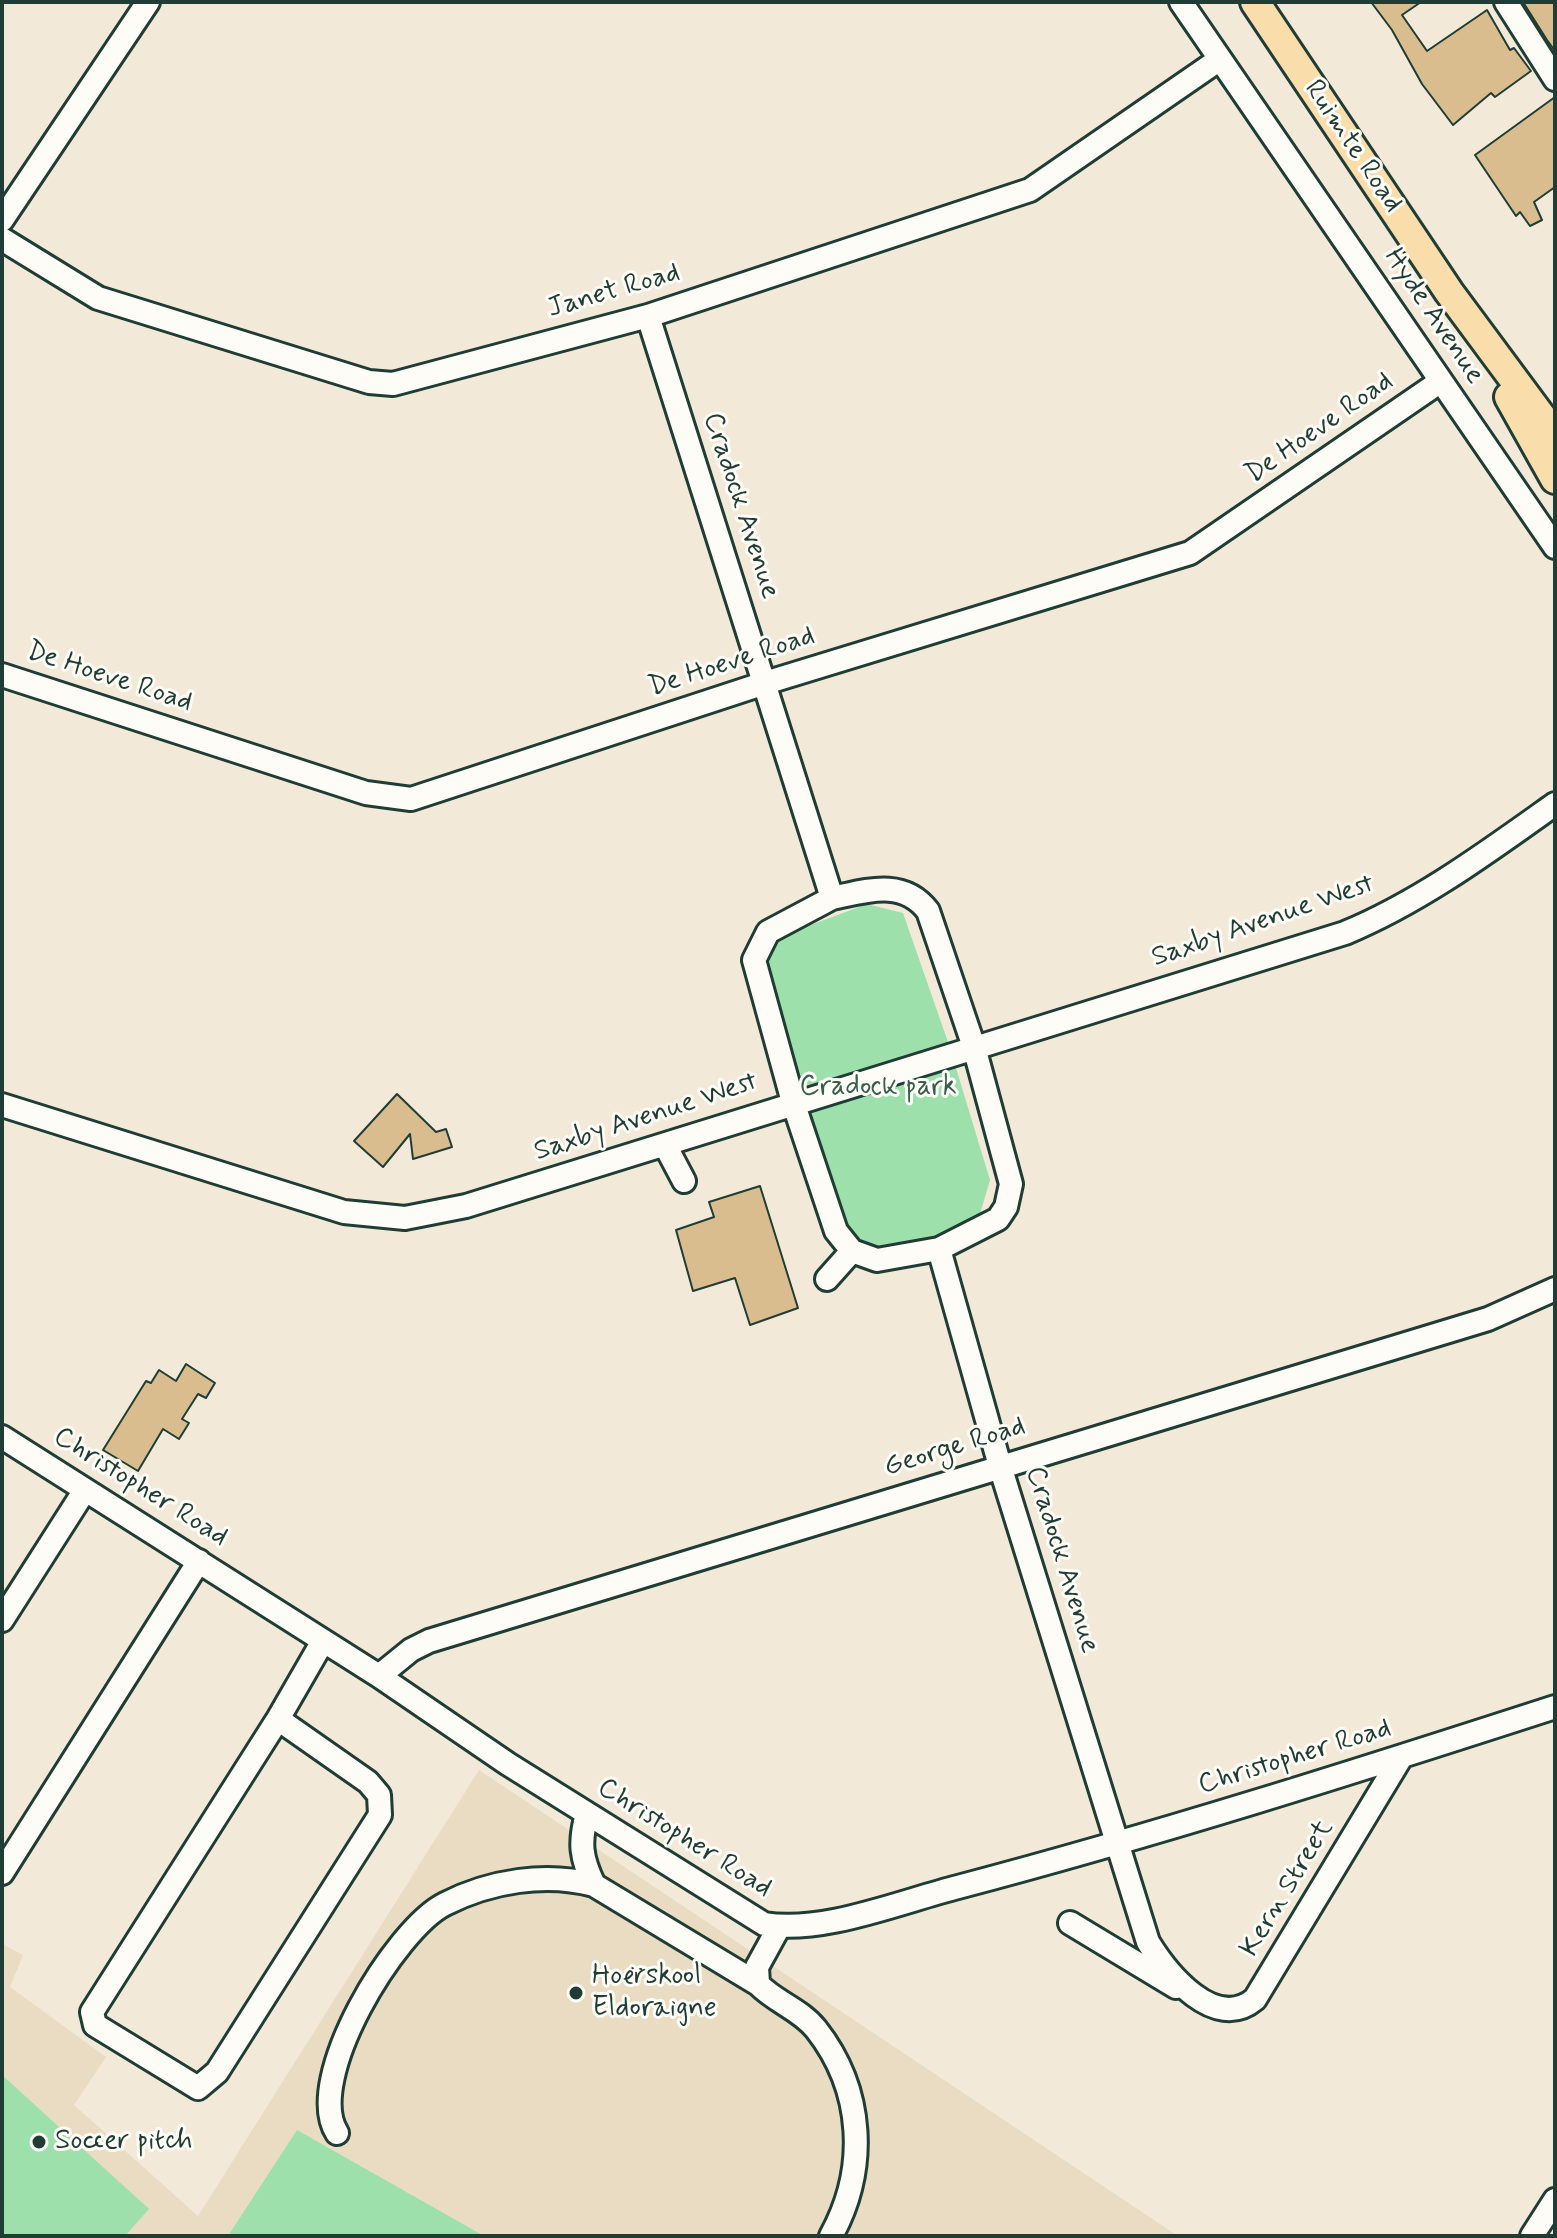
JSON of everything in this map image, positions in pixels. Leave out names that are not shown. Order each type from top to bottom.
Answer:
[{"type":"main road","name":"Ruimte Road","points":[[1255,2],[1449,292],[1555,435]]},
{"type":"main road","name":"Ruimte Road","points":[[1449,292],[1555,479]]},
{"type":"street","points":[[2,220],[148,2]]},
{"type":"street","name":"Hyde Avenue","points":[[1181,2],[1555,547]]},
{"type":"street","points":[[1506,2],[1555,79]]},
{"type":"street","name":"Janet Road","points":[[2,239],[98,298],[380,383],[422,377],[648,316],[1030,190],[1220,59]]},
{"type":"street","name":"Cradock Avenue","points":[[648,316],[832,898]]},
{"type":"street","name":"De Hoeve Road","points":[[2,675],[366,793],[411,799],[765,683],[1190,553],[1441,381]]},
{"type":"street","name":"Saxby Avenue West","points":[[2,1105],[344,1212],[380,1218],[405,1218],[466,1206],[665,1145],[793,1102],[1367,923],[1433,886],[1555,804]]},
{"type":"street","points":[[886,888],[918,898],[928,911],[974,1047],[1009,1171],[1010,1195],[998,1219],[939,1249],[877,1260],[852,1251],[836,1231],[793,1102],[754,960],[768,932],[832,898],[886,888]]},
{"type":"street","points":[[665,1145],[684,1181]]},
{"type":"street","name":"Cradock Avenue","points":[[939,1249],[1000,1466],[1118,1841]]},
{"type":"street","points":[[827,1279],[852,1251]]},
{"type":"street","name":"George Road","points":[[379,1676],[411,1650],[429,1641],[1488,1319],[1555,1289]]},
{"type":"street","name":"Christopher Road","points":[[2,1437],[379,1676],[587,1814],[754,1918],[779,1927],[810,1926],[1079,1855],[1400,1759],[1555,1707]]},
{"type":"street","points":[[2,1620],[85,1490]]},
{"type":"street","points":[[2,1873],[199,1561]]},
{"type":"street","points":[[278,1719],[368,1782],[379,1795],[380,1815],[217,2072],[198,2088],[107,2034],[95,2025],[91,2017],[278,1719],[323,1641]]},
{"type":"street","name":"Kern Street","points":[[1070,1923],[1149,1974],[1202,2000],[1224,2009],[1247,2006],[1262,1991],[1400,1759]]},
{"type":"street","points":[[587,1814],[580,1843],[583,1860],[594,1885]]},
{"type":"street","name":"Kern Street","points":[[1118,1841],[1148,1942],[1171,1976],[1202,2000]]},
{"type":"street","points":[[337,2133],[328,2116],[331,2076],[337,2055],[396,1948],[409,1931],[445,1904],[505,1883],[565,1877],[594,1885],[758,1984],[801,2014],[816,2029],[846,2081],[854,2107],[857,2144],[852,2189],[831,2236]]},
{"type":"street","points":[[758,1984],[757,1967],[779,1927]]},
{"type":"street","points":[[1532,2236],[1555,2200]]},
{"type":"shaded area","name":"Hoërskool Eldoraigne","points":[[479,1770],[1178,2236],[2,2236],[2,1944],[23,1955],[10,1987],[106,2057],[74,2105],[198,2216]]},
{"type":"green space","name":"Cradock park","points":[[867,904],[903,913],[949,1045],[990,1180],[980,1214],[920,1244],[887,1252],[856,1244],[837,1226],[760,970],[776,938]]},
{"type":"green space","name":"Soccer pitch","points":[[2,2075],[149,2209],[125,2236],[2,2236]]},
{"type":"green space","points":[[297,2130],[484,2236],[228,2236]]},
{"type":"building","points":[[1371,2],[1421,2],[1402,15],[1427,51],[1487,10],[1510,50],[1514,48],[1531,71],[1495,97],[1491,93],[1453,125],[1422,84],[1392,30]]},
{"type":"building","points":[[1523,2],[1555,2],[1555,51],[1547,40]]},
{"type":"building","points":[[1555,97],[1555,187],[1534,202],[1542,220],[1530,226],[1520,212],[1516,216],[1475,155]]},
{"type":"building","points":[[397,1094],[436,1132],[446,1129],[452,1147],[413,1159],[410,1134],[383,1167],[354,1141]]},
{"type":"building","points":[[760,1186],[798,1308],[750,1325],[735,1278],[693,1291],[676,1230],[714,1217],[709,1202]]},
{"type":"building","points":[[186,1364],[215,1383],[206,1398],[198,1394],[182,1419],[189,1423],[179,1439],[163,1429],[138,1471],[103,1450],[146,1381],[151,1383],[159,1370],[176,1381]]},
{"type":"place","name":"Hoërskool Eldoraigne","points":[[576,1993]]},
{"type":"place","name":"Soccer pitch","points":[[39,2142]]}]
